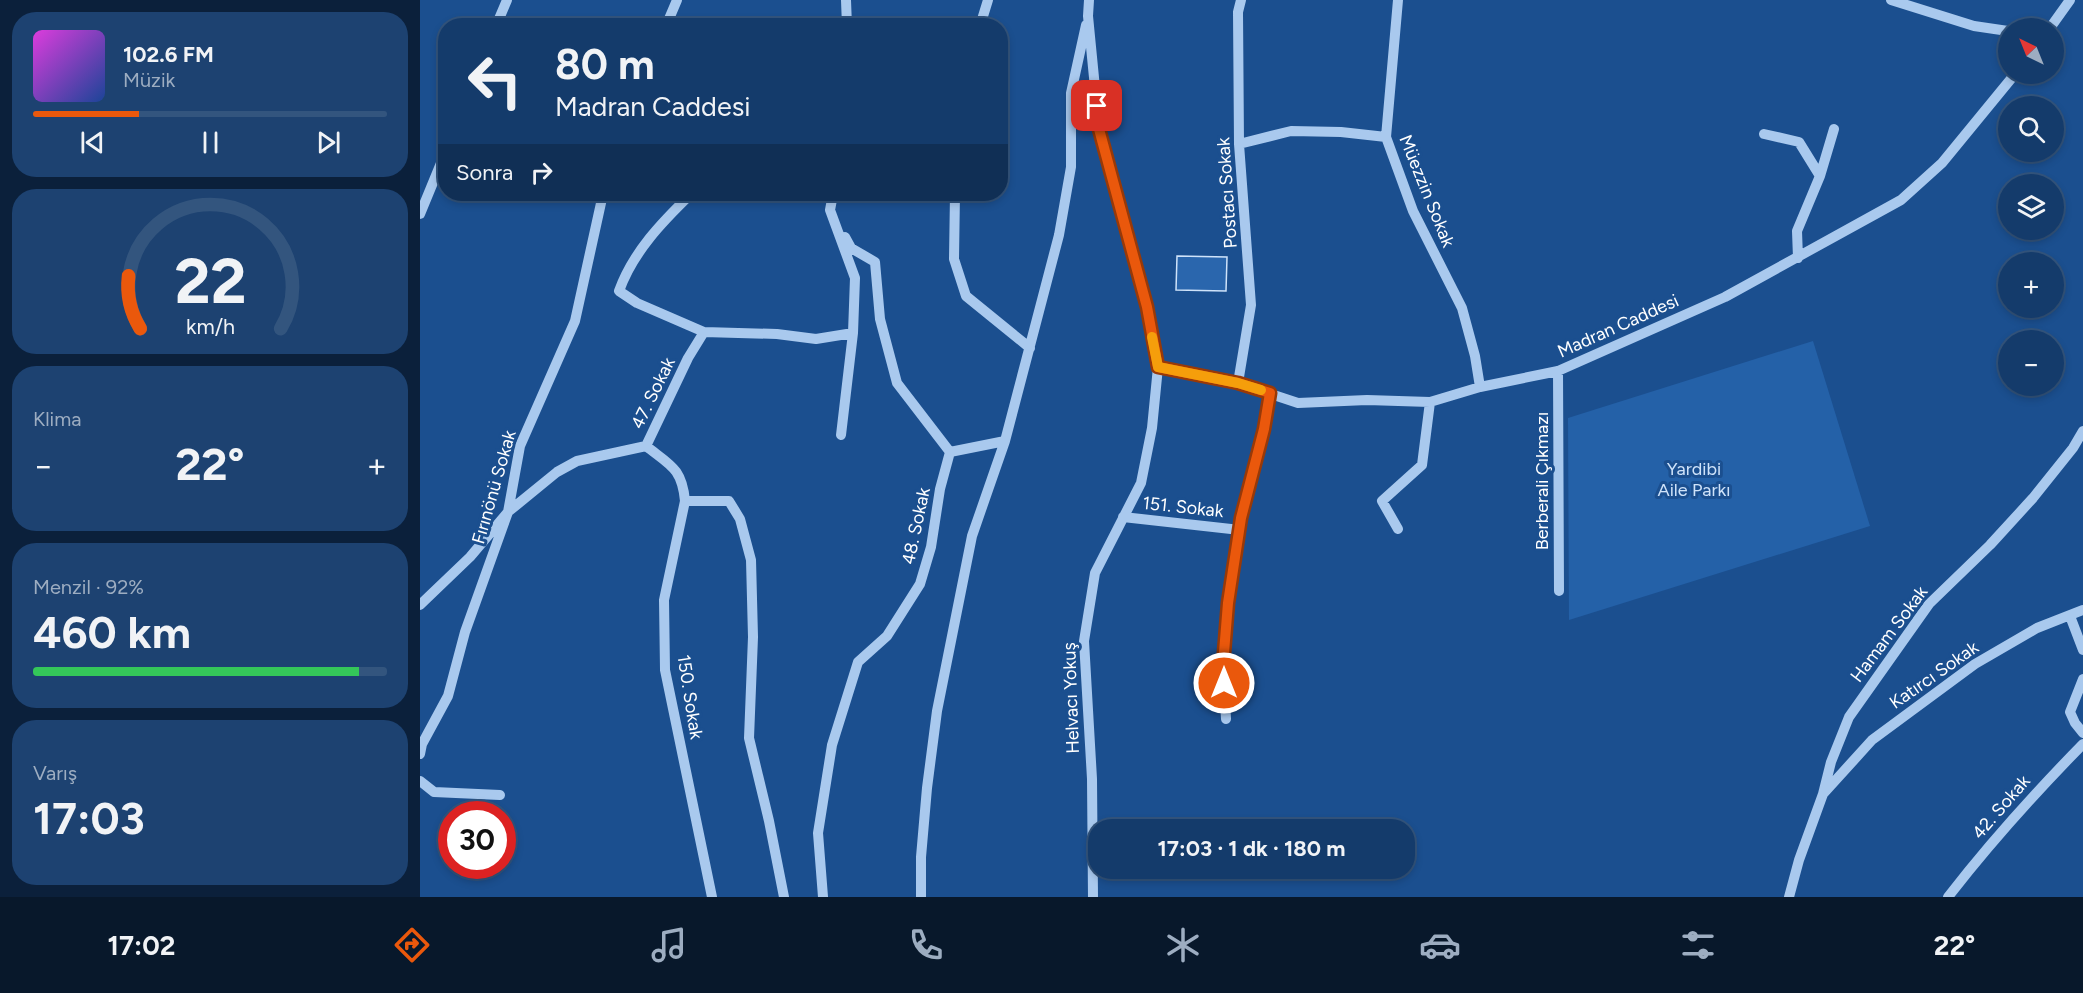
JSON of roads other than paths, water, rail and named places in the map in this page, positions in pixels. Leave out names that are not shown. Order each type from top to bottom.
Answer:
[{"type":"street","points":[[499,18],[507,0]]},
{"type":"street","points":[[669,18],[677,0]]},
{"type":"street","points":[[846,0],[847,18]]},
{"type":"street","points":[[982,18],[988,0]]},
{"type":"street","points":[[921,897],[921,857],[937,711],[972,536],[1005,441],[1059,235],[1071,167],[1071,93],[1088,16],[1089,0]]},
{"type":"street","name":"Postacı Sokak","points":[[1238,383],[1251,305],[1239,144],[1238,12],[1241,0]]},
{"type":"street","name":"Müezzin Sokak","points":[[1398,0],[1386,136],[1413,211],[1462,308],[1475,356],[1480,387]]},
{"type":"street","points":[[1891,0],[1974,26],[1998,30]]},
{"type":"street","points":[[2057,18],[2070,0]]},
{"type":"street","name":"Helvacı Yokuş","points":[[1088,16],[1099,129],[1147,307],[1158,367],[1152,428],[1141,483],[1095,573],[1084,640],[1092,779],[1094,897]]},
{"type":"street","name":"Madran Caddesi","points":[[1158,367],[1238,383],[1298,403],[1367,400],[1430,402],[1480,387],[1558,371],[1725,297],[1901,200],[1942,163],[2007,84]]},
{"type":"street","points":[[1798,258],[1797,231],[1820,176],[1834,129]]},
{"type":"street","points":[[1239,144],[1291,131],[1386,136]]},
{"type":"street","points":[[1764,134],[1799,142],[1820,176]]},
{"type":"street","points":[[420,214],[438,170]]},
{"type":"street","name":"Fırınönü Sokak","points":[[420,754],[422,744],[448,696],[465,632],[508,512],[520,446],[575,321],[601,201]]},
{"type":"street","points":[[684,201],[644,244],[625,275],[619,291],[637,303],[704,332],[777,334],[816,339],[854,333]]},
{"type":"street","points":[[832,201],[830,210],[855,278],[854,333],[841,435]]},
{"type":"street","points":[[955,201],[954,259],[966,296],[1030,348]]},
{"type":"street","points":[[830,210],[851,248],[875,262],[880,319],[897,383],[950,452],[1005,441]]},
{"type":"street","name":"47. Sokak","points":[[685,501],[684,484],[677,470],[646,446],[688,358],[704,332]]},
{"type":"street","name":"Berberali Çıkmazı","points":[[1558,371],[1559,591]]},
{"type":"street","points":[[1226,719],[1223,665],[1228,603],[1240,530],[1264,429],[1270,393]]},
{"type":"street","points":[[1398,529],[1382,501],[1422,465],[1430,402]]},
{"type":"street","name":"Hamam Sokak","points":[[1789,897],[1799,860],[1823,794],[1831,762],[1849,717],[1929,604],[1990,545],[2033,498],[2073,448],[2083,431]]},
{"type":"street","points":[[420,605],[470,557],[508,512],[556,471],[577,461],[646,446]]},
{"type":"street","name":"48. Sokak","points":[[823,897],[818,832],[832,746],[858,662],[887,636],[920,584],[931,547],[940,489],[950,452]]},
{"type":"street","points":[[685,501],[729,501],[740,519],[751,560],[753,638],[750,738],[784,897]]},
{"type":"street","name":"150. Sokak","points":[[685,501],[664,600],[665,670],[712,897]]},
{"type":"street","name":"151. Sokak","points":[[1123,517],[1240,530]]},
{"type":"street","name":"Katırcı Sokak","points":[[1823,794],[1872,740],[1976,664],[2037,628],[2083,610]]},
{"type":"street","points":[[2070,616],[2083,650]]},
{"type":"street","points":[[2083,679],[2070,712],[2074,723],[2083,733]]},
{"type":"street","name":"42. Sokak","points":[[1948,897],[1989,844],[2083,744]]},
{"type":"street","points":[[420,781],[434,792],[500,795]]},
{"type":"park label","name":"Yardibi Aile Parkı","points":[[1694,479]]}]
